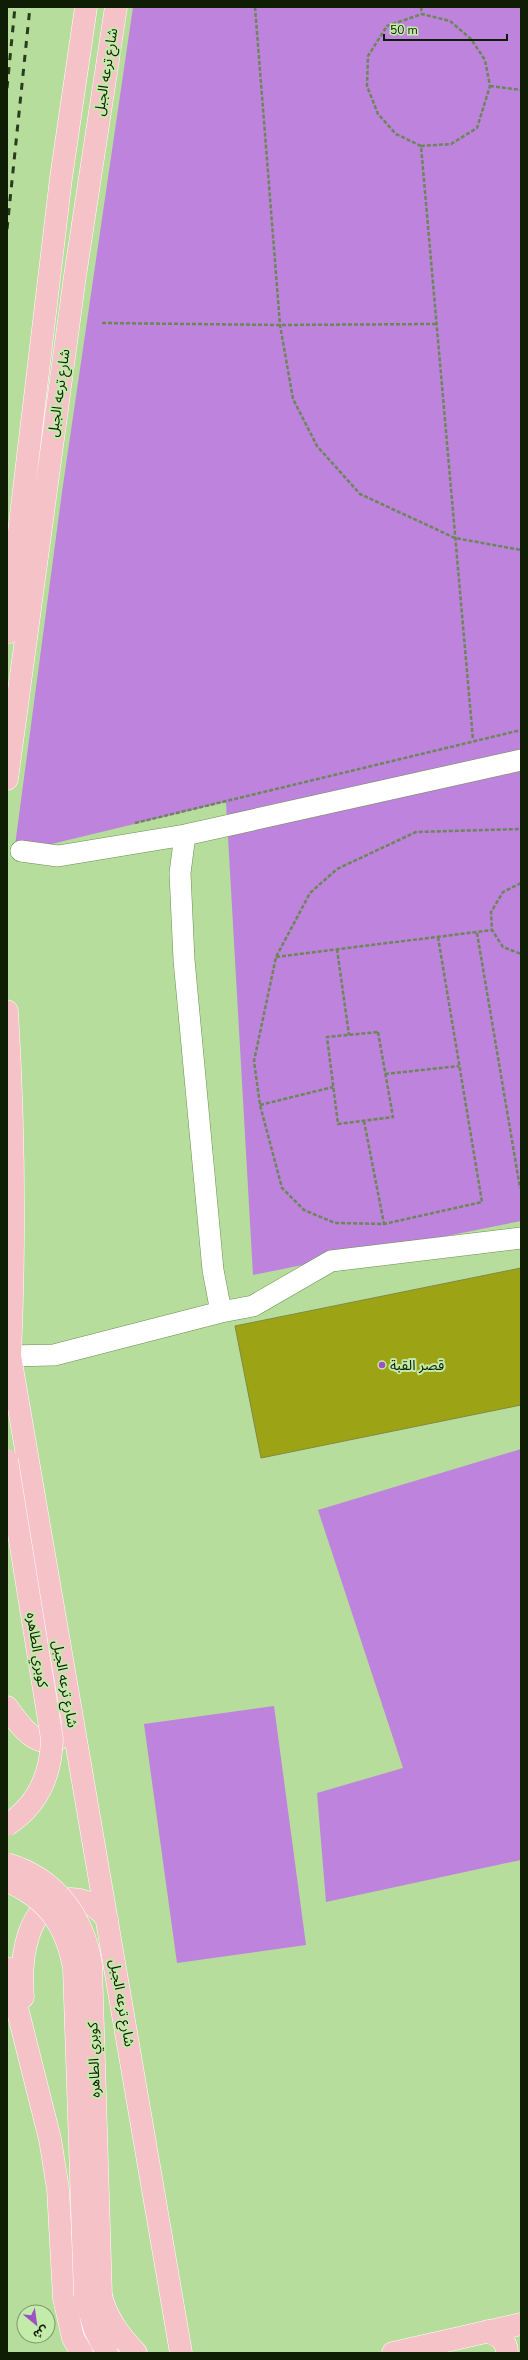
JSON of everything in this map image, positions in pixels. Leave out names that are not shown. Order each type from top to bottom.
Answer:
[{"type":"main road","name":"شارع ترعه الجبل","points":[[7,632],[61,178],[86,7]]},
{"type":"main road","name":"شارع ترعه الجبل","points":[[7,779],[75,276],[116,7]]},
{"type":"main road","name":"شارع ترعه الجبل","points":[[7,1011],[11,1075],[12,1302],[10,1356],[72,1726],[107,1919],[181,2353]]},
{"type":"main road","name":"كوبري الطاهره","points":[[7,1460],[52,1739],[51,1757],[47,1775],[40,1791],[29,1806],[7,1825]]},
{"type":"main road","points":[[7,1706],[22,1730],[39,1740],[58,1739],[67,1734],[72,1726]]},
{"type":"main road","name":"كوبري الطاهره","points":[[7,1864],[36,1876],[64,1899],[82,1929],[88,1946],[91,1972],[93,2296]]},
{"type":"main road","name":"كوبري الطاهره","points":[[7,1881],[22,1888],[39,1899],[53,1913],[63,1930],[70,1949],[74,1968],[93,2296]]},
{"type":"main road","points":[[28,2051],[22,1979],[28,1938],[36,1917],[43,1909],[53,1902],[66,1899],[78,1899],[89,1903],[100,1910],[107,1919]]},
{"type":"main road","points":[[7,1968],[55,2166],[67,2318],[73,2338],[82,2353]]},
{"type":"main road","points":[[93,2296],[95,2330],[107,2353]]},
{"type":"main road","points":[[93,2296],[125,2341],[136,2353]]},
{"type":"main road","points":[[394,2353],[521,2324]]},
{"type":"main road","points":[[488,2331],[501,2338],[505,2344],[507,2353]]},
{"type":"lane","points":[[21,851],[58,856],[185,835],[521,760]]},
{"type":"lane","points":[[185,835],[180,873],[184,960],[213,1270],[221,1312]]},
{"type":"lane","points":[[10,1356],[54,1355],[221,1312],[253,1306],[331,1261],[521,1238]]},
{"type":"path","points":[[254,7],[280,326],[293,399],[316,446],[360,494],[455,538],[521,550]]},
{"type":"path","points":[[421,7],[422,14]]},
{"type":"path","points":[[422,14],[450,21],[471,39],[485,60],[490,86],[477,128],[451,144],[421,146],[396,134],[378,114],[367,86],[368,56],[387,26],[422,14]]},
{"type":"path","points":[[490,86],[521,90]]},
{"type":"path","points":[[421,146],[473,740]]},
{"type":"path","points":[[102,324],[280,326],[437,324]]},
{"type":"path","points":[[128,824],[473,740],[521,730]]},
{"type":"path","points":[[438,938],[482,1202],[384,1224],[335,1223],[304,1210],[282,1188],[260,1105],[254,1061],[276,956],[310,893],[337,869],[416,832],[521,829]]},
{"type":"path","points":[[521,883],[503,892],[491,912],[492,930],[503,947],[521,954]]},
{"type":"path","points":[[276,956],[438,938],[492,930]]},
{"type":"path","points":[[477,933],[520,1188]]},
{"type":"path","points":[[337,949],[349,1035]]},
{"type":"path","points":[[378,1032],[385,1074],[393,1117],[338,1124],[327,1037],[378,1032]]},
{"type":"path","points":[[385,1074],[459,1066]]},
{"type":"path","points":[[260,1105],[333,1087]]},
{"type":"path","points":[[364,1121],[384,1224]]},
{"type":"shaded area","points":[[133,7],[521,7],[521,1221],[253,1275],[226,802],[14,853],[62,492]]},
{"type":"shaded area","points":[[521,1449],[521,1860],[326,1902],[317,1793],[403,1768],[318,1510]]},
{"type":"shaded area","points":[[274,1706],[306,1945],[177,1963],[144,1724]]},
{"type":"building","name":"قصر القبة","points":[[521,1268],[521,1405],[261,1458],[235,1326]]},
{"type":"railway","points":[[7,88],[15,7]]},
{"type":"railway","points":[[7,229],[30,7]]},
{"type":"place","name":"قصر القبة","points":[[382,1365]]}]
